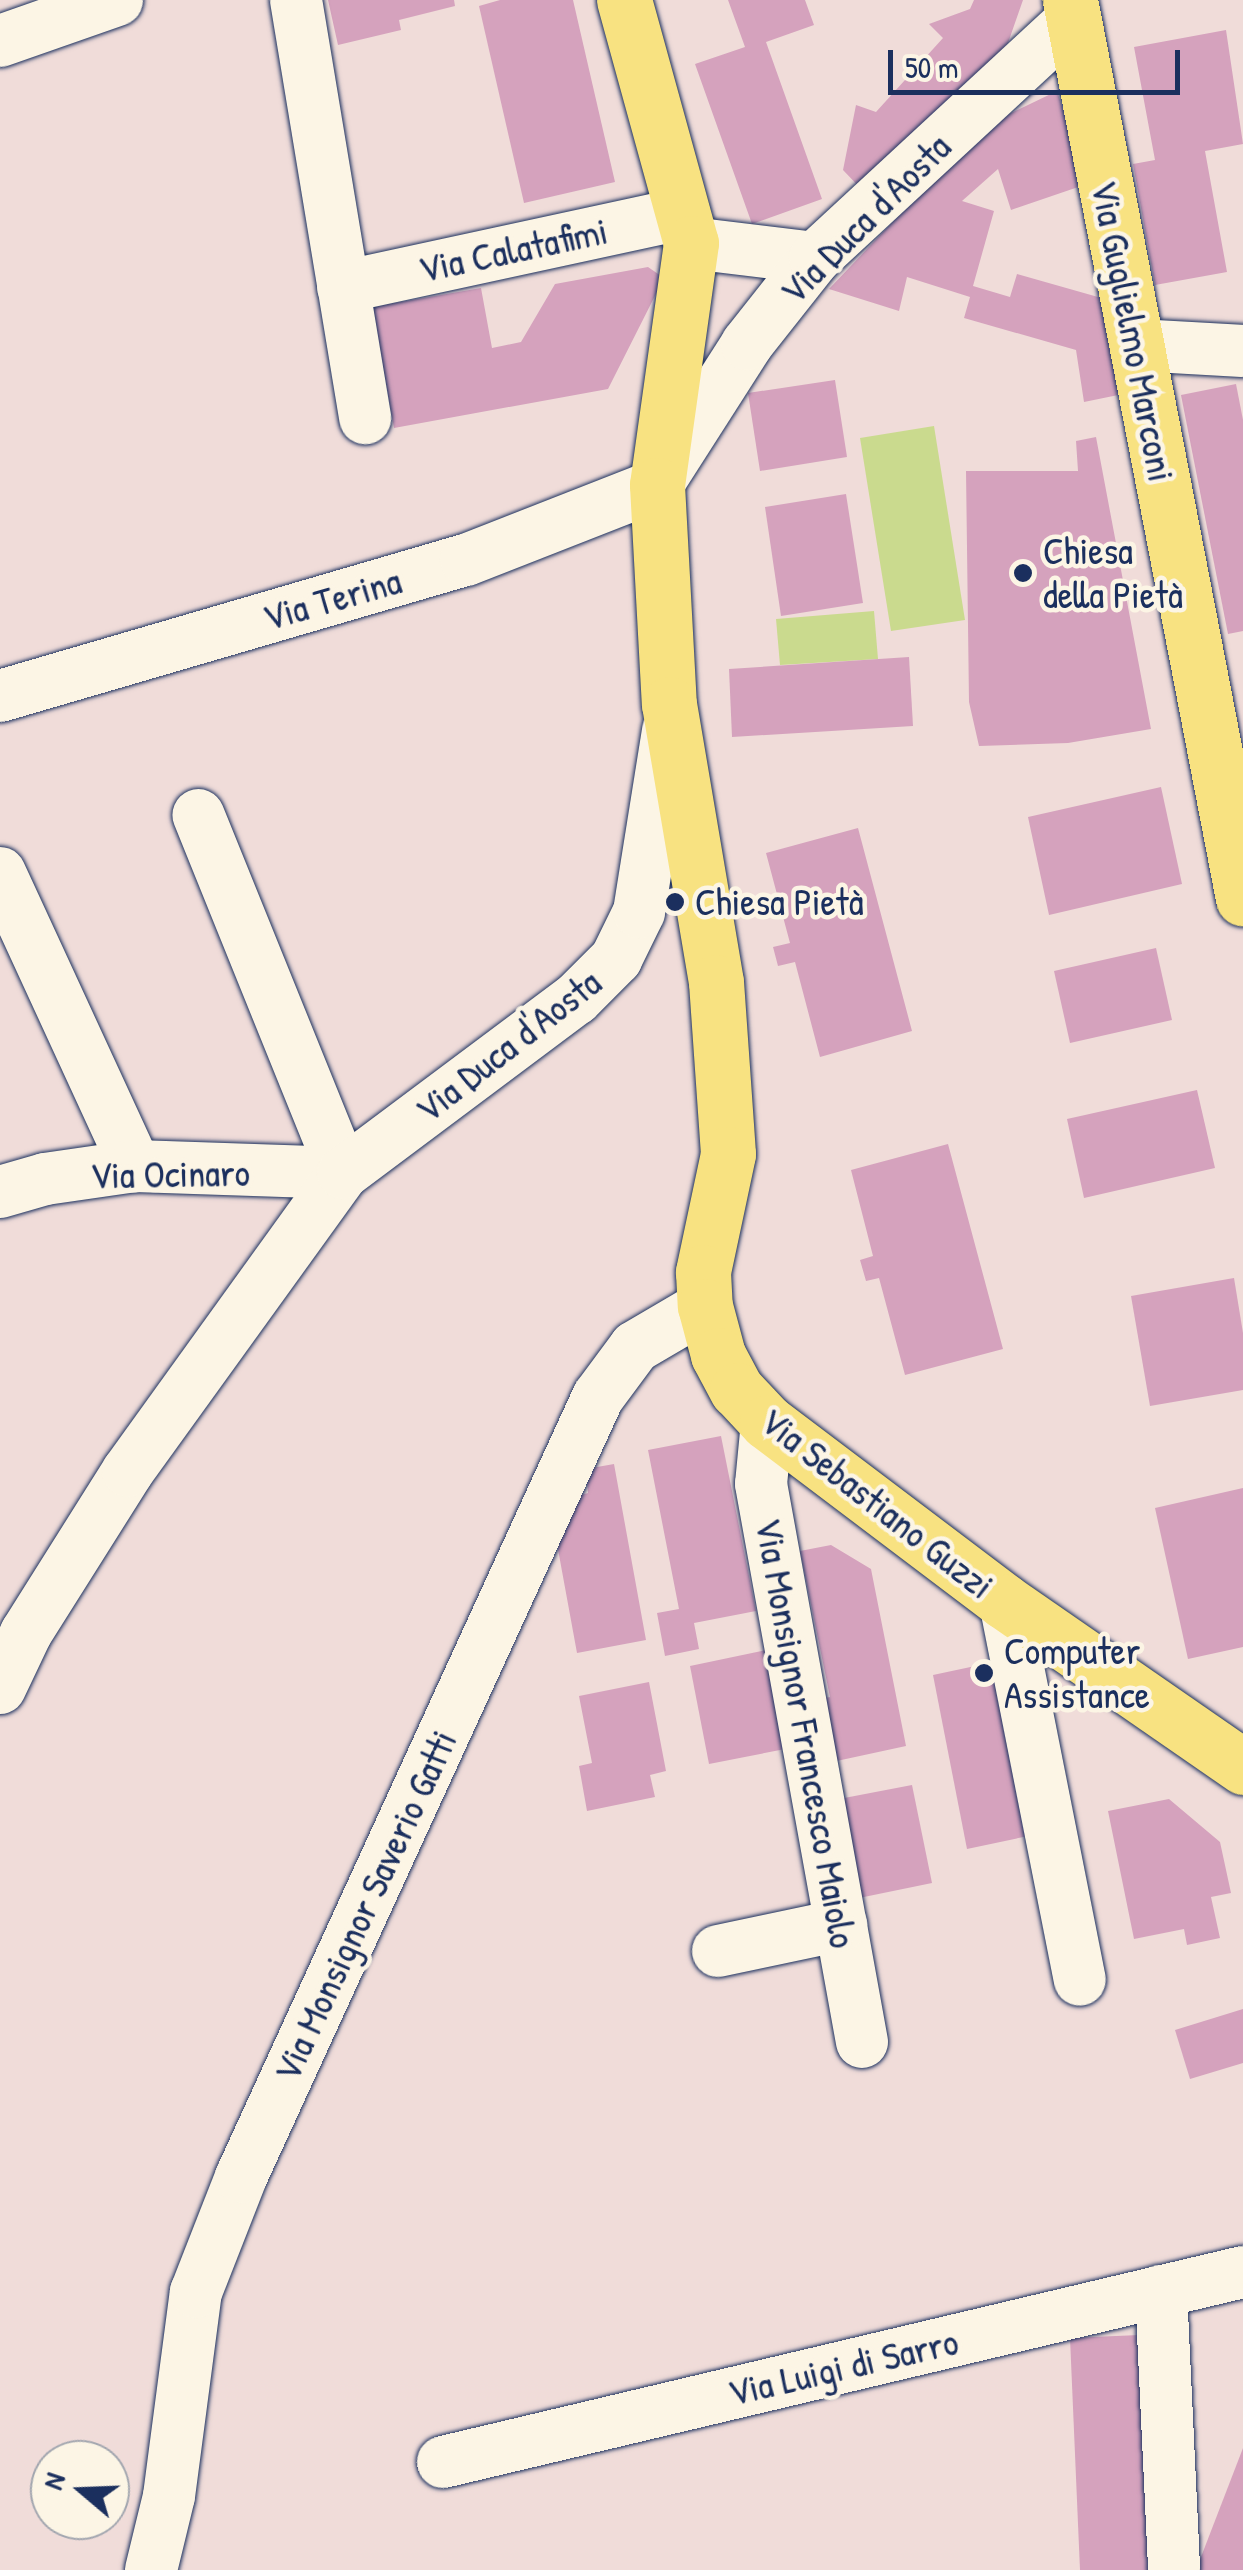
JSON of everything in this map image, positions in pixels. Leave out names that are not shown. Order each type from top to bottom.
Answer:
[{"type":"main road","points":[[624,0],[688,228],[657,485]]},
{"type":"main road","name":"Via Guglielmo Marconi","points":[[1071,10],[1243,898]]},
{"type":"main road","name":"Via Duca d'Aosta","points":[[657,485],[671,714]]},
{"type":"main road","name":"Via Sebastiano Guzzi","points":[[671,714],[716,982],[728,1154],[703,1272],[705,1306],[718,1356],[738,1390],[767,1422],[1005,1602],[1243,1766]]},
{"type":"street","points":[[0,40],[117,0]]},
{"type":"street","points":[[296,0],[365,418]]},
{"type":"street","name":"Via Duca d'Aosta","points":[[657,485],[747,344],[815,258],[1071,10]]},
{"type":"street","name":"Via Calatafimi","points":[[343,286],[688,228],[815,258]]},
{"type":"street","points":[[1136,345],[1243,351]]},
{"type":"street","name":"Via Terina","points":[[0,696],[466,560],[657,485]]},
{"type":"street","name":"Via Duca d'Aosta","points":[[0,1688],[26,1633],[128,1471],[343,1173],[576,1000],[616,959],[639,912],[671,714]]},
{"type":"street","points":[[198,815],[343,1173]]},
{"type":"street","points":[[0,873],[135,1166]]},
{"type":"street","name":"Via Ocinaro","points":[[0,1192],[45,1179],[135,1166],[343,1173]]},
{"type":"street","name":"Via Monsignor Saverio Gatti","points":[[152,2570],[170,2496],[196,2292],[241,2177],[598,1397],[635,1346],[705,1306]]},
{"type":"street","name":"Via Monsignor Francesco Maiolo","points":[[767,1422],[761,1484],[862,2042]]},
{"type":"street","points":[[1005,1602],[1080,1980]]},
{"type":"street","points":[[718,1951],[841,1925]]},
{"type":"street","name":"Via Luigi di Sarro","points":[[442,2462],[1243,2272]]},
{"type":"street","points":[[1161,2291],[1174,2570]]},
{"type":"green space","points":[[934,426],[965,620],[891,631],[860,438]]},
{"type":"green space","points":[[874,611],[878,659],[780,665],[776,619]]},
{"type":"building","points":[[328,0],[454,0],[455,6],[399,20],[401,30],[338,45]]},
{"type":"building","points":[[500,0],[573,0],[615,182],[524,203],[479,6]]},
{"type":"building","points":[[728,0],[805,0],[814,25],[766,42],[822,199],[752,224],[695,64],[745,47]]},
{"type":"building","points":[[974,0],[1023,0],[1008,43],[866,194],[843,170],[856,105],[876,112],[943,38],[929,24],[970,9]]},
{"type":"building","points":[[1226,30],[1243,144],[1205,151],[1227,272],[1155,285],[1133,164],[1155,160],[1134,47]]},
{"type":"building","points":[[1057,91],[1087,184],[1011,210],[998,169],[962,201],[994,211],[973,286],[1010,297],[1017,274],[1105,299],[1123,394],[1084,402],[1076,350],[964,318],[970,297],[907,277],[899,311],[829,289],[984,126]]},
{"type":"building","points":[[648,267],[664,278],[608,389],[394,428],[372,307],[481,288],[492,348],[521,342],[555,284]]},
{"type":"building","points":[[835,380],[847,457],[760,471],[748,393]]},
{"type":"building","points":[[1236,384],[1243,420],[1243,631],[1228,634],[1181,395]]},
{"type":"building","name":"Chiesa della Pietà","points":[[1096,437],[1151,729],[1068,743],[979,746],[969,702],[966,471],[1078,471],[1076,441]]},
{"type":"building","points":[[846,494],[863,603],[781,616],[765,507]]},
{"type":"building","points":[[909,657],[913,726],[732,737],[729,669]]},
{"type":"building","points":[[1161,787],[1182,884],[1049,915],[1028,817]]},
{"type":"building","points":[[858,828],[912,1031],[820,1057],[795,962],[778,966],[773,947],[790,943],[766,853]]},
{"type":"building","points":[[1156,948],[1172,1020],[1070,1043],[1054,971]]},
{"type":"building","points":[[1197,1090],[1215,1168],[1084,1198],[1067,1119]]},
{"type":"building","points":[[948,1144],[1003,1349],[905,1375],[879,1278],[866,1281],[860,1260],[873,1256],[851,1170]]},
{"type":"building","points":[[1234,1278],[1243,1333],[1243,1390],[1150,1406],[1131,1296]]},
{"type":"building","points":[[721,1436],[756,1611],[694,1623],[699,1649],[665,1656],[657,1613],[679,1609],[648,1450]]},
{"type":"building","points":[[614,1464],[646,1640],[577,1653],[555,1533],[568,1499],[588,1493],[586,1469]]},
{"type":"building","points":[[1243,1488],[1243,1647],[1188,1659],[1155,1508]]},
{"type":"building","points":[[831,1545],[871,1569],[906,1746],[832,1762],[819,1699],[830,1697],[800,1551]]},
{"type":"building","points":[[766,1650],[785,1749],[709,1764],[690,1666]]},
{"type":"building","points":[[994,1662],[1028,1836],[967,1849],[933,1675]]},
{"type":"building","points":[[649,1682],[666,1771],[650,1775],[655,1797],[587,1811],[579,1766],[592,1763],[579,1696]]},
{"type":"building","points":[[912,1785],[932,1883],[859,1898],[839,1799]]},
{"type":"building","points":[[1169,1799],[1220,1842],[1231,1893],[1211,1897],[1220,1938],[1187,1945],[1184,1929],[1134,1939],[1108,1811]]},
{"type":"building","points":[[1243,2009],[1243,2063],[1190,2079],[1175,2030]]},
{"type":"building","points":[[1139,2335],[1148,2570],[1080,2570],[1070,2338]]},
{"type":"building","points":[[1243,2448],[1243,2570],[1196,2570]]},
{"type":"place","name":"Chiesa della Pietà","points":[[1023,573]]},
{"type":"place","name":"Chiesa Pietà","points":[[675,902]]},
{"type":"place","name":"Computer Assistance","points":[[984,1673]]}]
